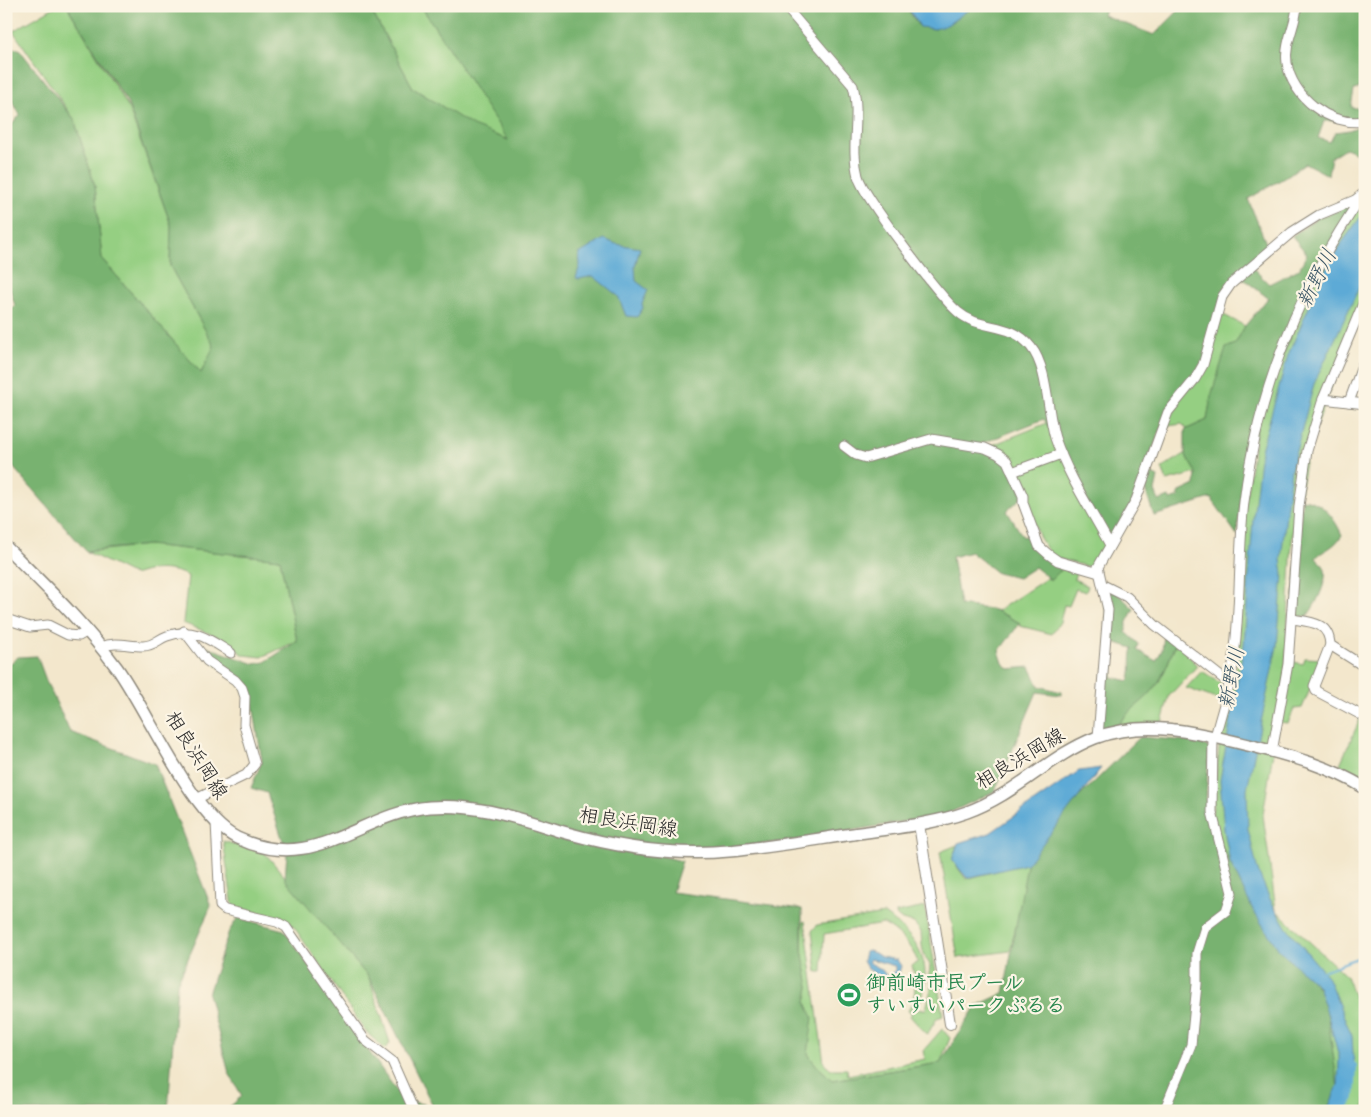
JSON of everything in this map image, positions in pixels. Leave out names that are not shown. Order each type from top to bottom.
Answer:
[{"type":"main road","name":"相良浜岡線","points":[[6,547],[88,631],[101,647],[138,698],[196,799],[216,822],[236,837],[257,845],[285,850],[300,849],[332,842],[405,811],[455,806],[498,813],[618,846],[651,851],[694,852],[778,845],[944,819],[988,804],[1056,759],[1098,737],[1129,730],[1161,728],[1215,737],[1270,751],[1320,766],[1365,788]]},
{"type":"street","points":[[785,6],[853,86],[857,100],[855,157],[858,177],[870,198],[952,307],[971,321],[1012,331],[1032,348],[1040,364],[1049,416],[1061,454],[1071,476],[1110,545]]},
{"type":"street","points":[[1297,6],[1288,44],[1287,62],[1298,92],[1310,104],[1343,121],[1365,121]]},
{"type":"street","points":[[1098,737],[1108,610],[1103,584],[1098,573],[1100,563],[1121,530],[1136,500],[1168,412],[1195,379],[1202,365],[1222,297],[1257,261],[1292,232],[1319,215],[1363,194]]},
{"type":"street","points":[[1164,1111],[1190,1045],[1197,953],[1205,927],[1226,911],[1232,893],[1212,812],[1215,737],[1229,683],[1238,613],[1244,503],[1258,425],[1289,331],[1320,260],[1363,194]]},
{"type":"street","points":[[1270,751],[1288,664],[1298,506],[1307,451],[1324,399],[1365,300]]},
{"type":"street","points":[[1348,402],[1365,358]]},
{"type":"street","points":[[1324,399],[1365,404]]},
{"type":"street","points":[[844,446],[856,455],[866,458],[931,439],[985,448],[998,454],[1007,461],[1023,496],[1022,503],[1040,546],[1058,561],[1098,573]]},
{"type":"street","points":[[1012,472],[1061,454]]},
{"type":"street","points":[[1103,584],[1128,597],[1154,625],[1229,683]]},
{"type":"street","points":[[6,619],[30,627],[48,625],[68,635],[79,636],[88,631]]},
{"type":"street","points":[[1292,619],[1317,622],[1326,628],[1330,645],[1314,686],[1321,695],[1365,716]]},
{"type":"street","points":[[184,631],[206,661],[235,680],[242,688],[245,697],[244,725],[255,764],[246,775],[196,799]]},
{"type":"street","points":[[101,647],[117,643],[143,646],[154,645],[165,637],[184,631],[198,633],[231,652]]},
{"type":"street","points":[[1330,645],[1365,667]]},
{"type":"street","points":[[216,822],[220,906],[225,910],[278,922],[286,927],[365,1040],[386,1054],[392,1061],[414,1111]]},
{"type":"street","points":[[919,824],[950,1024]]},
{"type":"green space","points":[[56,6],[67,6],[129,109],[171,225],[170,266],[214,346],[201,373],[102,259],[95,186],[74,119],[13,31]]},
{"type":"green space","points":[[67,6],[369,6],[413,88],[473,126],[508,140],[421,6],[906,6],[918,25],[935,29],[975,6],[1106,6],[1103,15],[1154,35],[1183,6],[1365,6],[1365,49],[1360,88],[1354,90],[1351,107],[1365,110],[1365,120],[1324,121],[1318,138],[1330,142],[1335,132],[1349,130],[1365,124],[1365,156],[1345,148],[1331,157],[1328,175],[1305,163],[1248,199],[1268,248],[1252,267],[1269,284],[1299,269],[1307,254],[1292,236],[1317,218],[1354,204],[1323,256],[1266,398],[1244,468],[1237,535],[1211,498],[1154,516],[1145,489],[1150,473],[1158,477],[1155,491],[1159,501],[1169,497],[1170,500],[1179,497],[1178,493],[1195,485],[1196,473],[1185,454],[1185,430],[1207,420],[1211,396],[1226,348],[1235,344],[1245,326],[1268,298],[1241,277],[1222,297],[1203,365],[1165,418],[1124,523],[1108,539],[1044,419],[975,446],[1007,461],[1023,496],[1007,511],[1023,537],[1033,532],[1037,546],[1064,567],[1051,580],[1035,567],[1018,578],[997,573],[971,552],[952,557],[960,605],[995,610],[1020,623],[999,651],[1003,663],[1009,669],[1030,667],[1039,686],[1061,692],[1061,695],[1037,692],[995,791],[947,814],[797,840],[694,852],[611,844],[682,861],[672,892],[802,909],[802,950],[809,987],[806,1003],[813,1017],[808,1054],[816,1065],[832,1080],[940,1063],[976,1006],[1004,993],[1028,859],[1077,799],[1140,737],[1200,742],[1209,748],[1205,817],[1257,910],[1325,997],[1340,1102],[1338,1111],[225,1111],[242,1096],[229,1073],[208,994],[229,931],[238,918],[284,930],[403,1100],[433,1106],[369,978],[285,879],[287,853],[267,793],[251,788],[262,761],[250,685],[216,665],[207,647],[255,664],[265,662],[297,641],[280,559],[148,545],[86,551],[6,459],[6,315],[15,306],[6,275],[6,150],[10,149],[8,129],[20,115],[6,89],[6,48],[19,49],[74,119],[95,186],[102,259],[201,373],[214,346],[170,266],[171,225],[128,104]]},
{"type":"green space","points":[[369,6],[421,6],[509,140],[478,130],[413,88]]},
{"type":"green space","points":[[1365,194],[1365,297],[1307,451],[1292,540],[1285,676],[1263,815],[1276,910],[1346,976],[1365,1025],[1365,1111],[1338,1111],[1233,884],[1212,815],[1219,748],[1237,665],[1243,517],[1257,427],[1294,319]]},
{"type":"green space","points":[[1218,312],[1245,326],[1217,382],[1207,420],[1187,429],[1182,424],[1161,427]]},
{"type":"green space","points":[[1047,423],[1108,541],[1093,568],[1052,557],[1040,538],[1023,496],[985,448]]},
{"type":"green space","points":[[1185,454],[1196,473],[1167,481],[1162,468]]},
{"type":"green space","points":[[1302,499],[1316,503],[1326,511],[1342,535],[1335,544],[1316,558],[1323,566],[1325,578],[1314,606],[1307,616],[1292,617]]},
{"type":"green space","points":[[148,545],[280,559],[297,641],[262,657],[244,655],[219,637],[183,623],[188,576],[168,570],[148,571],[134,575],[87,552]]},
{"type":"green space","points":[[1064,567],[1077,570],[1074,579],[1088,586],[1086,592],[1076,589],[1069,606],[1064,605],[1060,622],[1052,634],[1020,626],[1020,623],[997,611],[1047,578],[1051,580]]},
{"type":"green space","points":[[1105,591],[1117,593],[1134,609],[1127,622],[1126,632],[1139,644],[1137,650],[1156,661],[1162,650],[1164,636],[1176,641],[1164,673],[1153,690],[1118,726],[1100,729],[1106,672],[1113,672],[1112,677],[1129,681],[1133,648],[1110,641]]},
{"type":"green space","points":[[1177,641],[1197,666],[1169,696],[1162,723],[1118,726],[1157,685]]},
{"type":"green space","points":[[37,656],[47,683],[70,732],[155,764],[211,906],[177,984],[168,1111],[6,1111],[6,667],[18,657]]},
{"type":"green space","points":[[1305,658],[1323,659],[1302,708],[1294,709],[1288,723],[1278,722],[1289,661],[1303,664]]},
{"type":"green space","points":[[1202,671],[1223,685],[1219,700],[1186,688]]},
{"type":"green space","points":[[1361,717],[1365,719],[1365,777],[1340,764]]},
{"type":"green space","points":[[223,841],[265,853],[369,978],[390,1043],[385,1049],[366,1032],[294,927],[278,917],[233,907]]},
{"type":"green space","points":[[957,845],[952,860],[966,879],[1031,862],[1010,951],[958,958],[940,852]]},
{"type":"green space","points":[[925,907],[943,1016],[937,1018],[927,1035],[910,1016],[912,1013],[908,1011],[913,1000],[915,988],[912,965],[918,962],[908,945],[899,935],[883,924],[824,934],[822,972],[817,972],[812,931],[817,925],[884,914],[907,934],[921,956],[925,968],[925,981],[916,1010],[926,1009],[932,985],[929,976],[930,965],[924,955],[921,932],[914,923],[902,920],[896,915],[896,913]]},
{"type":"green space","points":[[805,921],[824,1063],[831,1069],[847,1069],[848,1075],[925,1059],[923,1051],[942,1029],[950,1038],[940,1063],[832,1080],[816,1065],[808,1054],[812,1019],[806,1003],[809,987],[802,951],[803,922]]},
{"type":"water","points":[[907,6],[974,6],[947,25],[935,29],[920,27]]},
{"type":"water","points":[[1365,211],[1365,275],[1314,384],[1291,470],[1281,559],[1283,574],[1277,646],[1247,789],[1248,829],[1258,871],[1270,899],[1286,927],[1327,976],[1352,1036],[1354,1069],[1343,1111],[1327,1111],[1338,1085],[1339,1057],[1328,1016],[1318,986],[1279,950],[1254,912],[1230,862],[1224,830],[1220,780],[1244,644],[1253,519],[1261,450],[1288,355],[1330,259]]},
{"type":"water","points":[[604,239],[616,244],[640,248],[635,266],[636,281],[648,290],[642,304],[643,308],[637,317],[626,316],[618,296],[593,276],[576,278],[580,265],[579,254]]},
{"type":"water","points":[[1101,768],[1027,864],[967,878],[952,860],[958,843],[990,833],[1079,771]]},
{"type":"water","points":[[868,951],[881,957],[897,960],[901,966],[898,976],[886,981],[887,976],[895,971],[895,966],[870,959],[868,962],[881,969],[886,975],[884,980],[867,968],[863,961],[865,952]]},
{"type":"waterway","points":[[1323,971],[1365,955]]},
{"type":"waterway","name":"新野川","points":[[1338,1111],[1349,1097],[1351,1067]]},
{"type":"place","name":"御前崎市民プール すいすいパークぷるる","points":[[849,995]]}]
